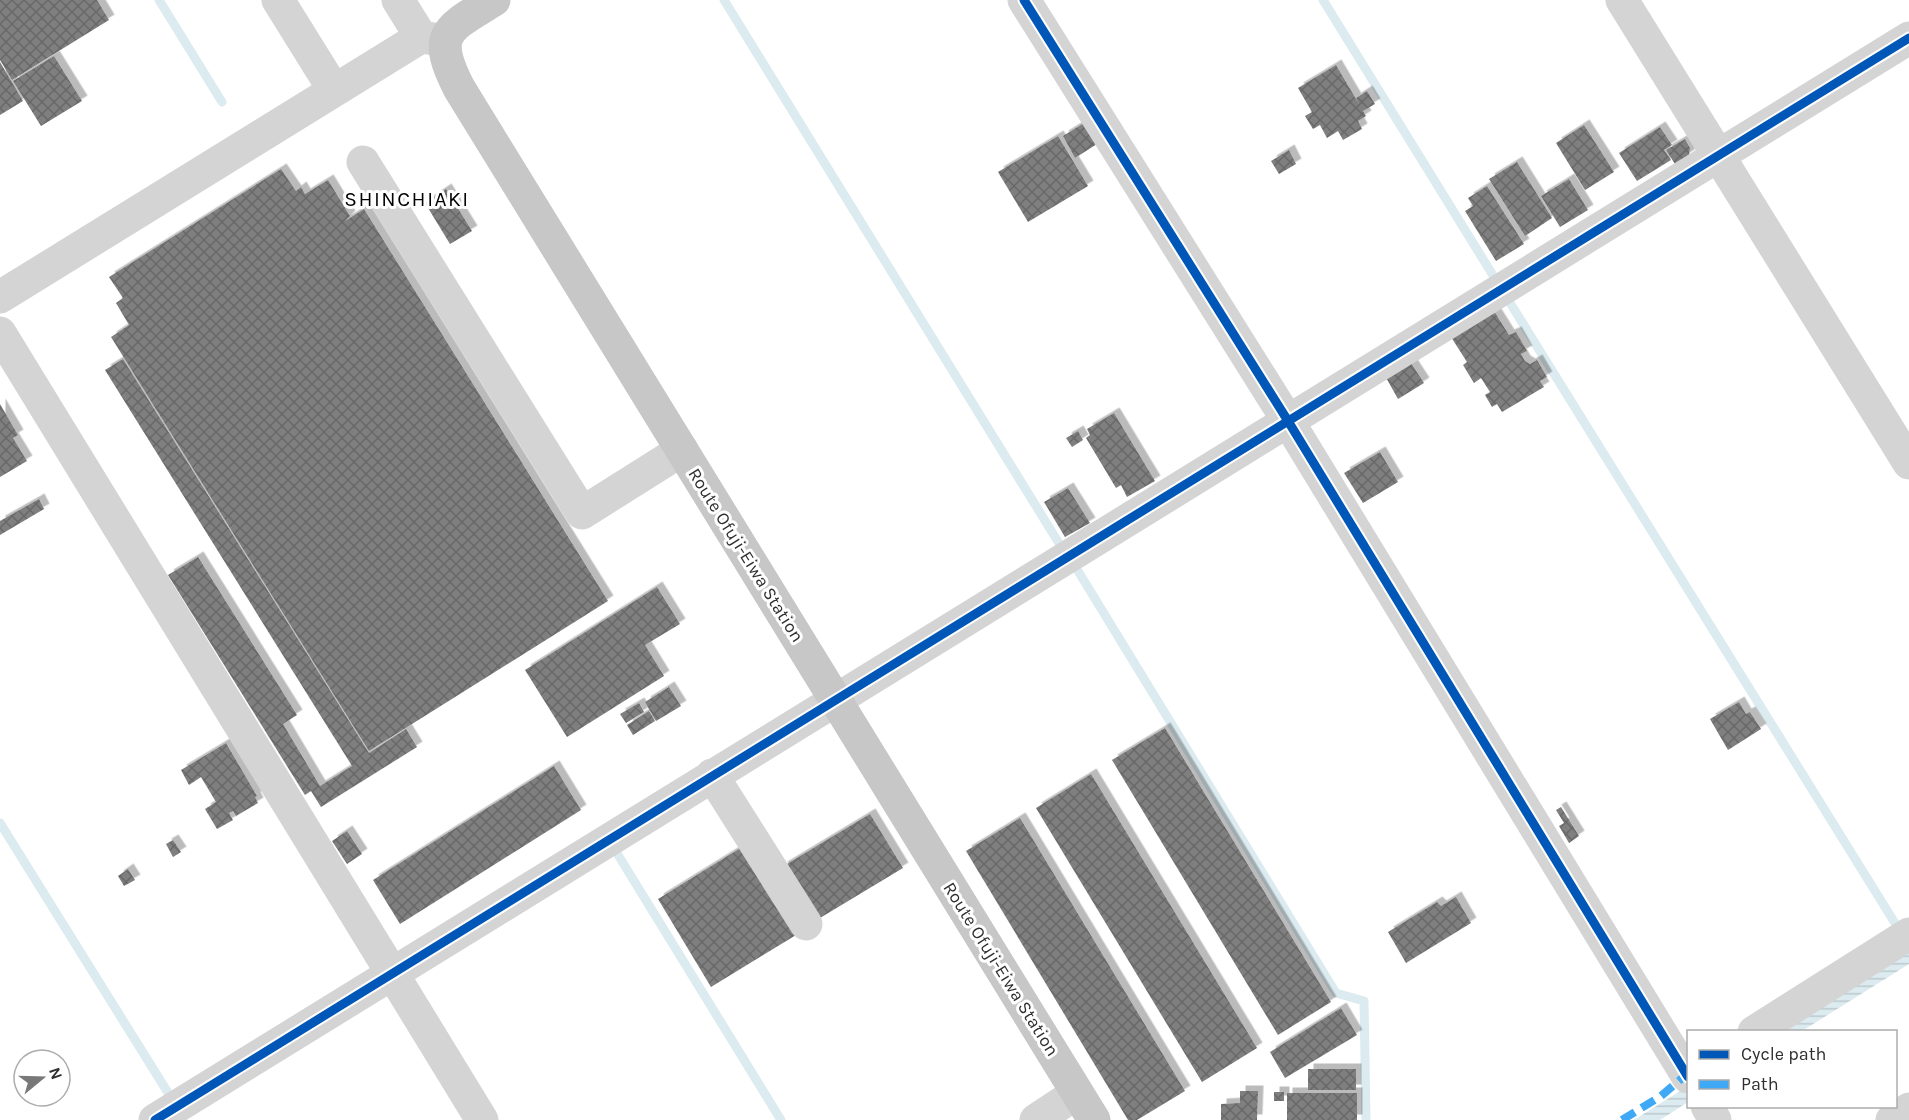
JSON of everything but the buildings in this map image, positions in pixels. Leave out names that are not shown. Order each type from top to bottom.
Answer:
[{"type":"main road","points":[[433,39],[494,0]]},
{"type":"main road","name":"Route Ofuji-Eiwa Station","points":[[433,39],[443,52],[459,88],[1086,1107]]},
{"type":"street","points":[[278,0],[333,90]]},
{"type":"street","points":[[0,297],[333,90],[433,39],[398,0]]},
{"type":"street","points":[[1024,0],[1288,421],[1687,1072]]},
{"type":"street","points":[[1622,0],[1909,463]]},
{"type":"street","points":[[155,1120],[1909,38]]},
{"type":"street","points":[[363,162],[582,513],[682,450]]},
{"type":"street","points":[[0,333],[482,1120]]},
{"type":"street","points":[[712,775],[806,924]]},
{"type":"street","points":[[1757,1030],[1909,934]]},
{"type":"street","points":[[1036,1120],[1086,1107]]},
{"type":"street","points":[[1892,1120],[1909,1109]]},
{"type":"shaded area","points":[[1909,948],[1909,964],[1804,1030],[1779,1030]]},
{"type":"shaded area","points":[[1687,1087],[1687,1103],[1660,1120],[1634,1120]]},
{"type":"waterway","points":[[159,0],[222,102]]},
{"type":"waterway","points":[[724,0],[1060,545]]},
{"type":"waterway","points":[[1323,0],[1494,277]]},
{"type":"waterway","points":[[1507,298],[1898,928]]},
{"type":"waterway","points":[[1075,566],[1336,993],[1364,1001],[1366,1120]]},
{"type":"waterway","points":[[0,823],[170,1096]]},
{"type":"waterway","points":[[615,850],[781,1120]]},
{"type":"marked path","points":[[1622,1120],[1661,1096],[1687,1074]]},
{"type":"cycle path","points":[[1024,0],[1288,421],[1687,1075]]},
{"type":"cycle path","points":[[155,1120],[1909,38]]},
{"type":"district","name":"SHINCHIAKI","points":[[407,199]]}]
